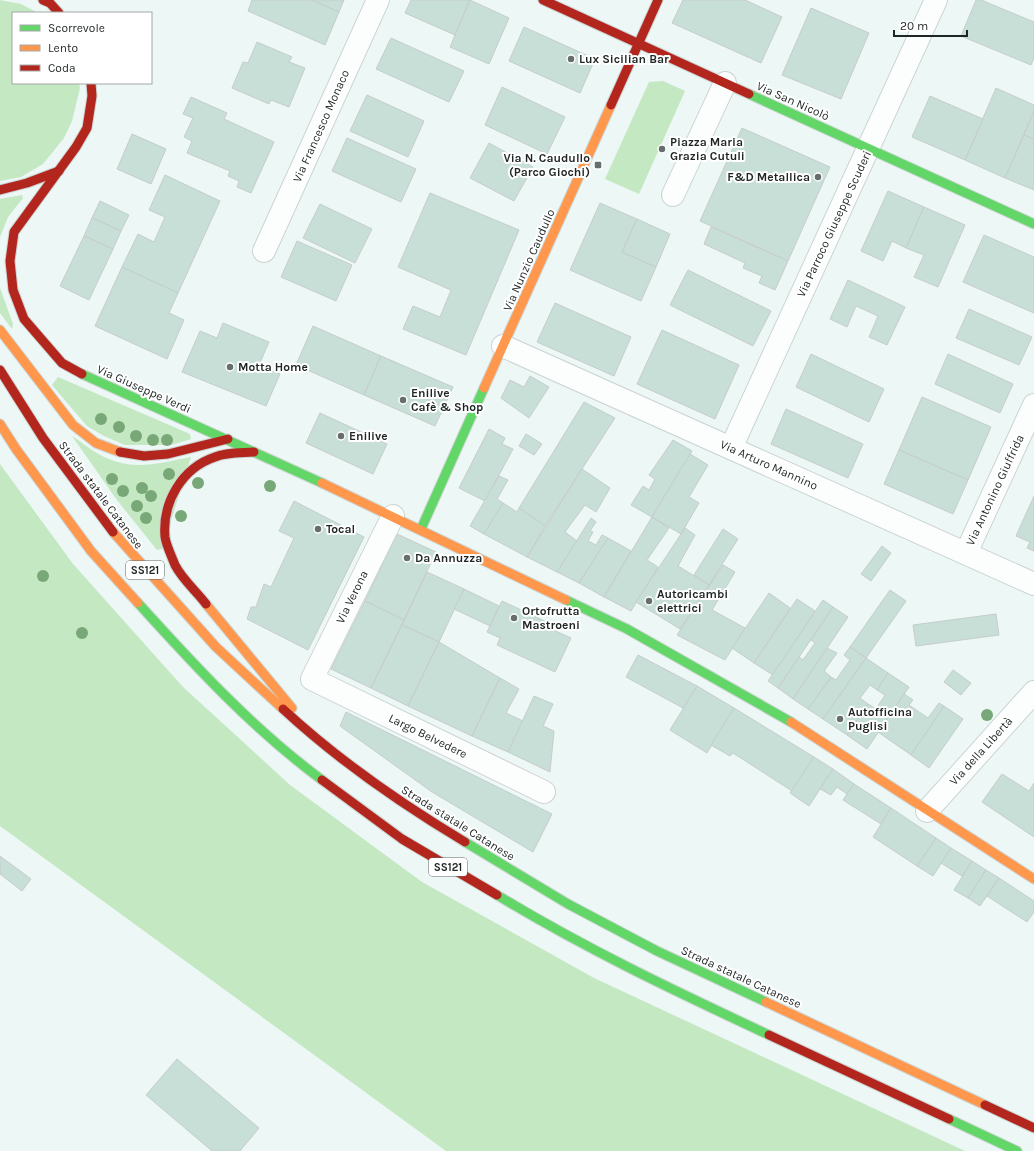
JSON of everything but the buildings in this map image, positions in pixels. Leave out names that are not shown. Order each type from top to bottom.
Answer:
[{"type":"main road","points":[[43,0],[50,3],[58,12]]},
{"type":"main road","name":"Via San Nicolò","points":[[543,0],[1034,224]]},
{"type":"main road","name":"Via Nunzio Caudullo","points":[[421,529],[658,0]]},
{"type":"main road","name":"Via Giuseppe Verdi","points":[[91,84],[92,96],[87,128],[60,170],[14,232],[10,261],[13,290],[24,319],[62,363],[86,376],[228,439],[421,529],[627,629],[781,716],[1034,880]]},
{"type":"main road","points":[[0,190],[27,183],[60,170]]},
{"type":"main road","points":[[0,330],[73,425],[96,443],[117,451],[144,456],[168,454],[228,439]]},
{"type":"main road","name":"Strada statale Catanese","points":[[0,370],[43,438],[118,541],[216,647],[320,743],[420,815],[568,904],[657,950],[1034,1128]]},
{"type":"main road","name":"SS121","points":[[0,424],[16,449],[91,551],[214,686],[299,763],[402,839],[558,932],[646,978],[1017,1151]]},
{"type":"main road","points":[[214,457],[228,439]]},
{"type":"main road","points":[[256,452],[229,453],[214,457],[198,465],[178,484],[169,501],[165,520],[166,538],[176,566],[320,743]]},
{"type":"street","name":"Via Francesco Monaco","points":[[264,251],[378,0]]},
{"type":"street","name":"Via Parroco Giuseppe Scuderi","points":[[731,448],[936,0]]},
{"type":"street","points":[[673,195],[725,83]]},
{"type":"street","name":"Via Arturo Mannino","points":[[503,346],[1034,584]]},
{"type":"street","name":"Via Antonino Giuffrida","points":[[966,554],[1034,405]]},
{"type":"street","name":"Via Verona","points":[[312,679],[393,516]]},
{"type":"street","name":"Largo Belvedere","points":[[312,679],[544,792]]},
{"type":"street","name":"Via della Libertà","points":[[927,811],[1034,692]]},
{"type":"green space","points":[[0,0],[21,4],[36,12],[12,12],[12,84],[79,84],[80,88],[72,121],[64,138],[43,164],[21,177],[0,181]]},
{"type":"green space","points":[[663,81],[685,91],[639,194],[605,179],[649,82]]},
{"type":"green space","points":[[22,195],[23,198],[8,217],[0,237],[0,199]]},
{"type":"green space","points":[[0,288],[13,324],[12,329],[0,313]]},
{"type":"green space","points":[[58,377],[190,434],[191,439],[171,445],[125,445],[104,436],[87,426],[52,385]]},
{"type":"green space","points":[[72,436],[95,452],[119,463],[140,465],[191,457],[162,549],[157,550],[117,500]]},
{"type":"green space","points":[[0,464],[73,564],[183,687],[290,785],[422,882],[594,978],[965,1151],[446,1151],[0,826]]},
{"type":"traffic: fast","points":[[749,94],[1034,224]]},
{"type":"traffic: fast","points":[[82,374],[322,483]]},
{"type":"traffic: fast","points":[[421,529],[484,388]]},
{"type":"traffic: fast","points":[[566,600],[627,629],[791,722]]},
{"type":"traffic: fast","points":[[138,603],[181,650],[248,718],[272,740],[322,780]]},
{"type":"traffic: fast","points":[[465,842],[568,904],[657,951],[766,1002]]},
{"type":"traffic: fast","points":[[497,895],[530,915],[597,951],[665,986],[769,1035]]},
{"type":"traffic: fast","points":[[949,1119],[1017,1151]]},
{"type":"traffic: slow","points":[[484,388],[611,105]]},
{"type":"traffic: slow","points":[[0,330],[73,425],[96,443],[120,452]]},
{"type":"traffic: slow","points":[[0,424],[16,449],[91,551],[138,603]]},
{"type":"traffic: slow","points":[[322,483],[566,600]]},
{"type":"traffic: slow","points":[[113,532],[216,647],[283,709]]},
{"type":"traffic: slow","points":[[206,604],[292,708]]},
{"type":"traffic: slow","points":[[791,722],[1034,879]]},
{"type":"traffic: slow","points":[[766,1002],[985,1105]]},
{"type":"traffic: jam","points":[[43,0],[50,3],[58,12]]},
{"type":"traffic: jam","points":[[543,0],[749,94]]},
{"type":"traffic: jam","points":[[611,105],[658,0]]},
{"type":"traffic: jam","points":[[82,374],[62,363],[24,319],[13,290],[10,261],[14,232],[76,147],[87,128],[92,96],[91,84]]},
{"type":"traffic: jam","points":[[0,190],[27,183],[59,171]]},
{"type":"traffic: jam","points":[[0,370],[43,438],[113,532]]},
{"type":"traffic: jam","points":[[120,452],[144,456],[168,454],[228,439]]},
{"type":"traffic: jam","points":[[206,604],[175,565],[165,537],[167,511],[176,488],[193,469],[203,462],[229,453],[254,452]]},
{"type":"traffic: jam","points":[[283,709],[348,764],[417,812],[465,842]]},
{"type":"traffic: jam","points":[[322,780],[402,839],[497,895]]},
{"type":"traffic: jam","points":[[769,1035],[949,1119]]},
{"type":"traffic: jam","points":[[985,1105],[1034,1128]]},
{"type":"place","name":"Lux Sicilian Bar","points":[[571,59]]},
{"type":"place","name":"Piazza Maria Grazia Cutuli","points":[[662,149]]},
{"type":"place","name":"Via N. Caudullo (Parco Giochi)","points":[[598,165]]},
{"type":"place","name":"F&D Metallica","points":[[818,177]]},
{"type":"place","name":"Motta Home","points":[[230,367]]},
{"type":"place","name":"Enilive Cafè & Shop","points":[[403,400]]},
{"type":"place","name":"Enilive","points":[[341,436]]},
{"type":"place","name":"Tocal","points":[[318,529]]},
{"type":"place","name":"Da Annuzza","points":[[407,558]]},
{"type":"place","name":"Autoricambi elettrici","points":[[649,601]]},
{"type":"place","name":"Ortofrutta Mastroeni","points":[[514,618]]},
{"type":"place","name":"Autofficina Puglisi","points":[[840,719]]}]
